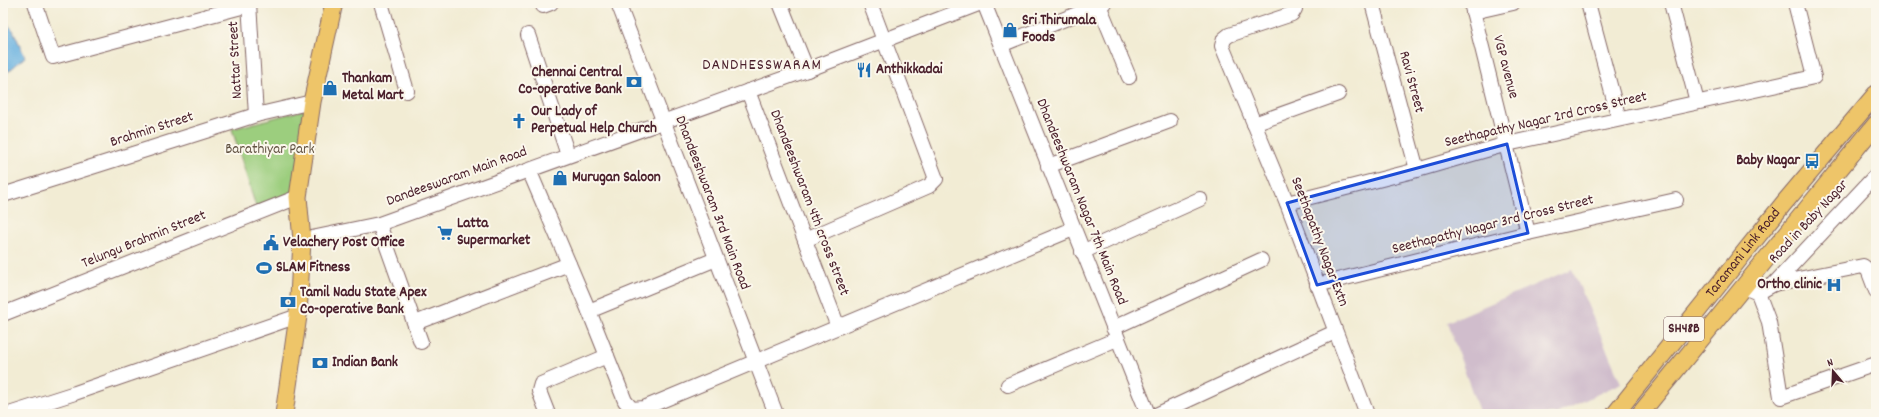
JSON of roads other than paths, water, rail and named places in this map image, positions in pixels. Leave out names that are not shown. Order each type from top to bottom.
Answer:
[{"type":"main road","points":[[284,414],[298,316],[302,240],[298,197],[312,102],[334,3]]},
{"type":"main road","name":"Taramani Link Road","points":[[1616,414],[1752,244],[1876,94]]},
{"type":"main road","name":"Taramani Link Road","points":[[1640,414],[1751,290],[1769,257],[1876,124]]},
{"type":"main road","points":[[1752,244],[1769,257]]},
{"type":"street","points":[[35,3],[53,57],[249,4]]},
{"type":"street","points":[[381,3],[407,91]]},
{"type":"street","name":"Dhandeeshwaram 3rd Main Road","points":[[618,3],[662,121],[776,414]]},
{"type":"street","points":[[780,3],[807,70]]},
{"type":"street","points":[[805,240],[935,182],[936,176],[870,3]]},
{"type":"street","name":"Dandeeswaram Main Road","points":[[302,240],[379,224],[807,70],[981,3]]},
{"type":"street","name":"Dhandeeshwaram Nagar 7th Main Road","points":[[984,3],[1082,252],[1148,414]]},
{"type":"street","name":"Seethapathy Nagar Extn","points":[[1294,3],[1295,9],[1292,14],[1229,35],[1224,39],[1222,46],[1287,203],[1317,286],[1367,414]]},
{"type":"street","name":"Ravi Street","points":[[1372,3],[1417,170]]},
{"type":"street","points":[[1472,8],[1513,3]]},
{"type":"street","points":[[1588,3],[1619,119]]},
{"type":"street","points":[[1671,3],[1697,102]]},
{"type":"street","name":"Seethapathy Nagar 2rd Cross Street","points":[[1287,203],[1417,170],[1507,144],[1814,77],[1795,3]]},
{"type":"street","name":"Nattar Street","points":[[249,4],[256,115]]},
{"type":"street","points":[[1001,45],[1102,4],[1129,77]]},
{"type":"street","name":"VGP avenue","points":[[1472,8],[1528,232]]},
{"type":"street","points":[[528,35],[568,155]]},
{"type":"street","name":"Dhandeeshwaram 4th cross street","points":[[748,91],[838,327]]},
{"type":"street","points":[[1254,124],[1338,94]]},
{"type":"street","name":"Brahmin Street","points":[[3,195],[256,115],[312,102]]},
{"type":"street","points":[[1048,166],[1170,120]]},
{"type":"street","points":[[529,170],[628,405],[632,409],[638,410],[1073,229]]},
{"type":"street","name":"Road in Baby Nagar","points":[[1751,290],[1774,284],[1876,175]]},
{"type":"street","name":"Telungu Brahmin Street","points":[[3,314],[298,197]]},
{"type":"street","points":[[1082,252],[1200,200]]},
{"type":"street","name":"Seethapathy Nagar 3rd Cross Street","points":[[1317,286],[1528,232],[1676,200]]},
{"type":"street","points":[[379,224],[421,342]]},
{"type":"street","points":[[589,311],[716,259]]},
{"type":"street","points":[[1008,385],[1115,334],[1261,260]]},
{"type":"street","points":[[415,323],[569,264]]},
{"type":"street","points":[[1774,284],[1863,266],[1868,270],[1876,291]]},
{"type":"street","points":[[1751,290],[1769,322],[1781,397],[1876,364]]},
{"type":"street","points":[[9,414],[75,394],[298,316]]},
{"type":"street","points":[[1158,414],[1335,332]]},
{"type":"street","points":[[548,414],[539,391],[541,384],[607,356]]},
{"type":"water","points":[[3,20],[13,30],[25,57],[3,76]]},
{"type":"place","name":"Sri Thirumala Foods","points":[[1010,30]]},
{"type":"place","name":"Anthikkadai","points":[[864,70]]},
{"type":"place","name":"Chennai Central Co-operative Bank","points":[[634,82]]},
{"type":"place","name":"Thankam Metal Mart","points":[[330,88]]},
{"type":"place","name":"Our Lady of Perpetual Help Church","points":[[519,121]]},
{"type":"place","name":"Baby Nagar","points":[[1812,161]]},
{"type":"place","name":"Murugan Saloon","points":[[560,178]]},
{"type":"place","name":"Latta Supermarket","points":[[445,233]]},
{"type":"place","name":"Velachery Post Office","points":[[271,243]]},
{"type":"place","name":"SLAM Fitness","points":[[264,268]]},
{"type":"place","name":"Ortho clinic","points":[[1834,285]]},
{"type":"place","name":"Tamil Nadu State Apex Co-operative Bank","points":[[288,302]]},
{"type":"place","name":"Indian Bank","points":[[320,363]]},
{"type":"district","name":"DANDHESSWARAM","points":[[762,65]]},
{"type":"park label","name":"Barathiyar Park","points":[[270,150]]}]
